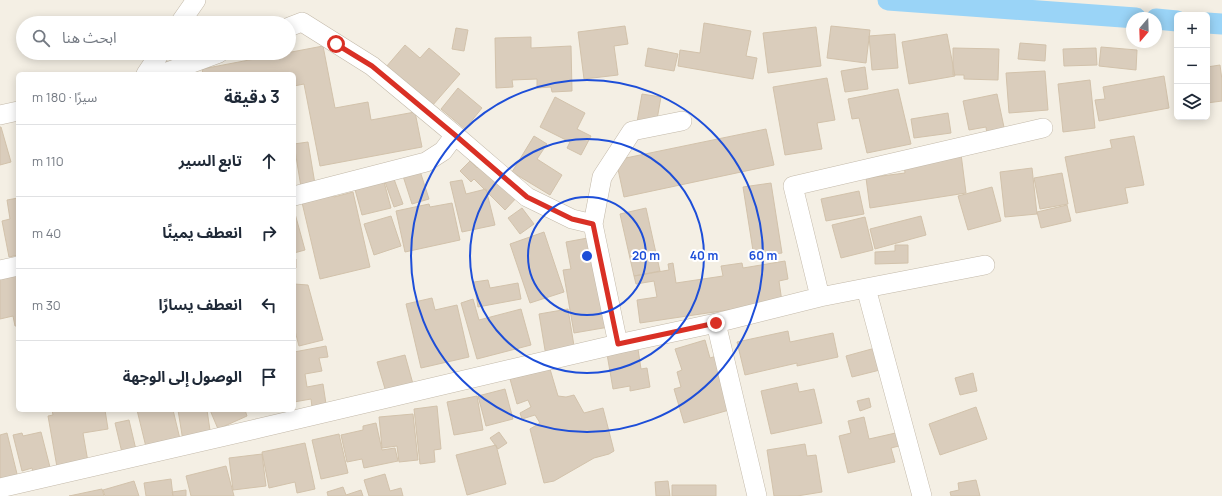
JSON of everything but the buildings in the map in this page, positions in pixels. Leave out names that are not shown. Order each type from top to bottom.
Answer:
[{"type":"street","points":[[185,16],[196,0]]},
{"type":"street","points":[[296,24],[302,22],[372,66],[527,197],[572,219],[593,224]]},
{"type":"street","points":[[147,72],[155,60]]},
{"type":"street","points":[[167,72],[200,60]]},
{"type":"street","points":[[0,115],[16,111]]},
{"type":"street","points":[[618,344],[593,224],[602,177],[632,131],[682,121]]},
{"type":"street","points":[[820,297],[793,186],[1043,128]]},
{"type":"street","points":[[296,195],[426,162],[444,151],[455,135]]},
{"type":"street","points":[[0,488],[618,344],[716,323],[820,297],[985,265]]},
{"type":"street","points":[[0,270],[16,266]]},
{"type":"street","points":[[866,288],[922,496]]},
{"type":"street","points":[[716,323],[758,496]]},
{"type":"waterway","points":[[888,0],[1126,17]]},
{"type":"waterway","points":[[1162,20],[1174,21]]},
{"type":"waterway","points":[[1210,23],[1222,24]]},
{"type":"route","points":[[336,44],[372,66],[527,197],[572,219],[593,224],[618,344],[716,323]]}]
